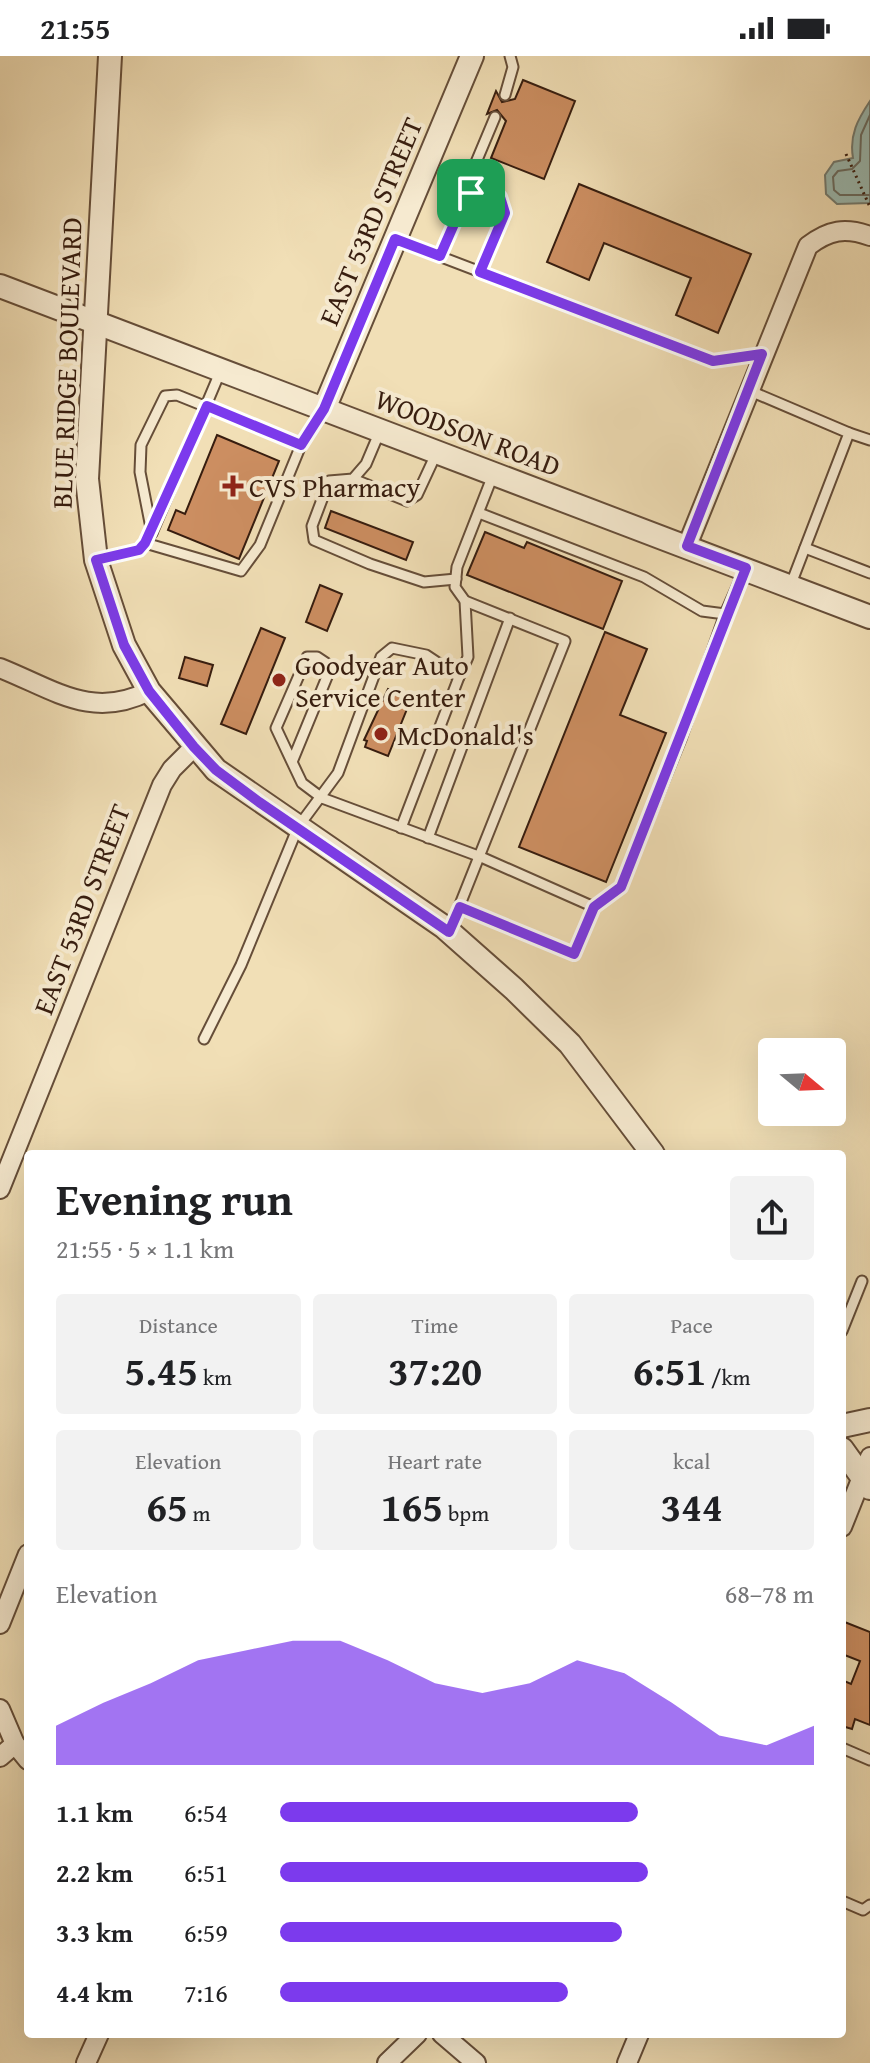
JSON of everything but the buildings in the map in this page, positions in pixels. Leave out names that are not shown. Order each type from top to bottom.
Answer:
[{"type":"street","name":"BLUE RIDGE BOULEVARD","points":[[110,56],[87,479],[96,560],[124,645],[149,691],[216,770],[449,932],[570,1044],[649,1150]]},
{"type":"street","name":"EAST 53RD STREET","points":[[324,409],[472,56]]},
{"type":"street","points":[[687,546],[808,246],[827,232],[853,230],[870,236]]},
{"type":"street","name":"WOODSON ROAD","points":[[0,286],[870,617]]},
{"type":"street","points":[[0,668],[88,703],[105,706],[149,691]]},
{"type":"street","name":"EAST 53RD STREET","points":[[0,1189],[162,785],[194,747]]},
{"type":"street","points":[[846,1426],[858,1426],[870,1420]]},
{"type":"street","points":[[846,1455],[866,1483]]},
{"type":"street","points":[[846,1520],[866,1483],[870,1457]]},
{"type":"street","points":[[0,1624],[24,1564]]},
{"type":"street","points":[[0,1709],[15,1744],[24,1755]]},
{"type":"street","points":[[0,1757],[15,1744]]},
{"type":"street","points":[[86,2063],[97,2038]]},
{"type":"street","points":[[387,2063],[413,2038]]},
{"type":"street","points":[[447,2038],[476,2063]]},
{"type":"street","points":[[627,2063],[637,2038]]},
{"type":"lane","points":[[505,95],[513,67],[510,56]]},
{"type":"lane","points":[[471,193],[469,179],[495,117]]},
{"type":"lane","points":[[440,256],[465,199],[471,193],[480,191],[500,197],[505,213],[480,272]]},
{"type":"lane","points":[[395,239],[713,361],[762,354]]},
{"type":"lane","points":[[96,560],[139,550],[152,533],[221,370]]},
{"type":"lane","points":[[748,390],[870,440]]},
{"type":"lane","points":[[152,533],[140,472],[141,445],[165,396],[177,395],[301,445]]},
{"type":"lane","points":[[145,543],[241,571],[260,545],[301,445],[324,409]]},
{"type":"lane","points":[[353,479],[366,464],[380,431]]},
{"type":"lane","points":[[791,585],[849,433]]},
{"type":"lane","points":[[437,452],[417,495],[407,501],[353,479],[329,481],[312,526],[314,540],[370,564],[424,582],[456,579]]},
{"type":"lane","points":[[401,828],[468,657],[465,601],[455,587],[457,567],[494,473]]},
{"type":"lane","points":[[479,513],[644,577],[702,611],[725,614]]},
{"type":"lane","points":[[805,548],[870,573]]},
{"type":"lane","points":[[460,907],[574,954],[594,907],[621,887],[681,739],[725,614],[746,568]]},
{"type":"lane","points":[[449,932],[565,641],[465,601]]},
{"type":"lane","points":[[428,838],[510,618]]},
{"type":"lane","points":[[204,1039],[241,965],[298,827],[338,773],[381,657],[392,648],[426,655],[459,677]]},
{"type":"lane","points":[[292,762],[329,672],[326,663],[317,657],[307,657],[276,728],[292,762],[302,783],[322,798],[481,857],[594,907]]},
{"type":"lane","points":[[846,1321],[862,1281]]},
{"type":"lane","points":[[846,1750],[870,1760]]},
{"type":"lane","points":[[846,1903],[863,1910],[870,1905]]},
{"type":"path","points":[[846,154],[870,207]]},
{"type":"water","points":[[870,101],[870,203],[837,204],[826,194],[825,175],[834,162],[853,158],[852,142],[856,128]]},
{"type":"place","name":"CVS Pharmacy","points":[[233,486]]},
{"type":"place","name":"Goodyear Auto Service Center","points":[[279,680]]},
{"type":"place","name":"McDonald's","points":[[381,734]]},
{"type":"route","points":[[480,191],[500,197],[504,204],[505,213],[480,272],[713,361],[762,354],[687,546],[746,568],[725,614],[681,739],[621,887],[594,907],[574,954],[460,907],[449,932],[216,770],[149,691],[124,645],[96,560],[139,550],[145,543],[207,406],[301,445],[324,409],[395,239],[440,256],[465,199],[471,193],[480,191]]}]
